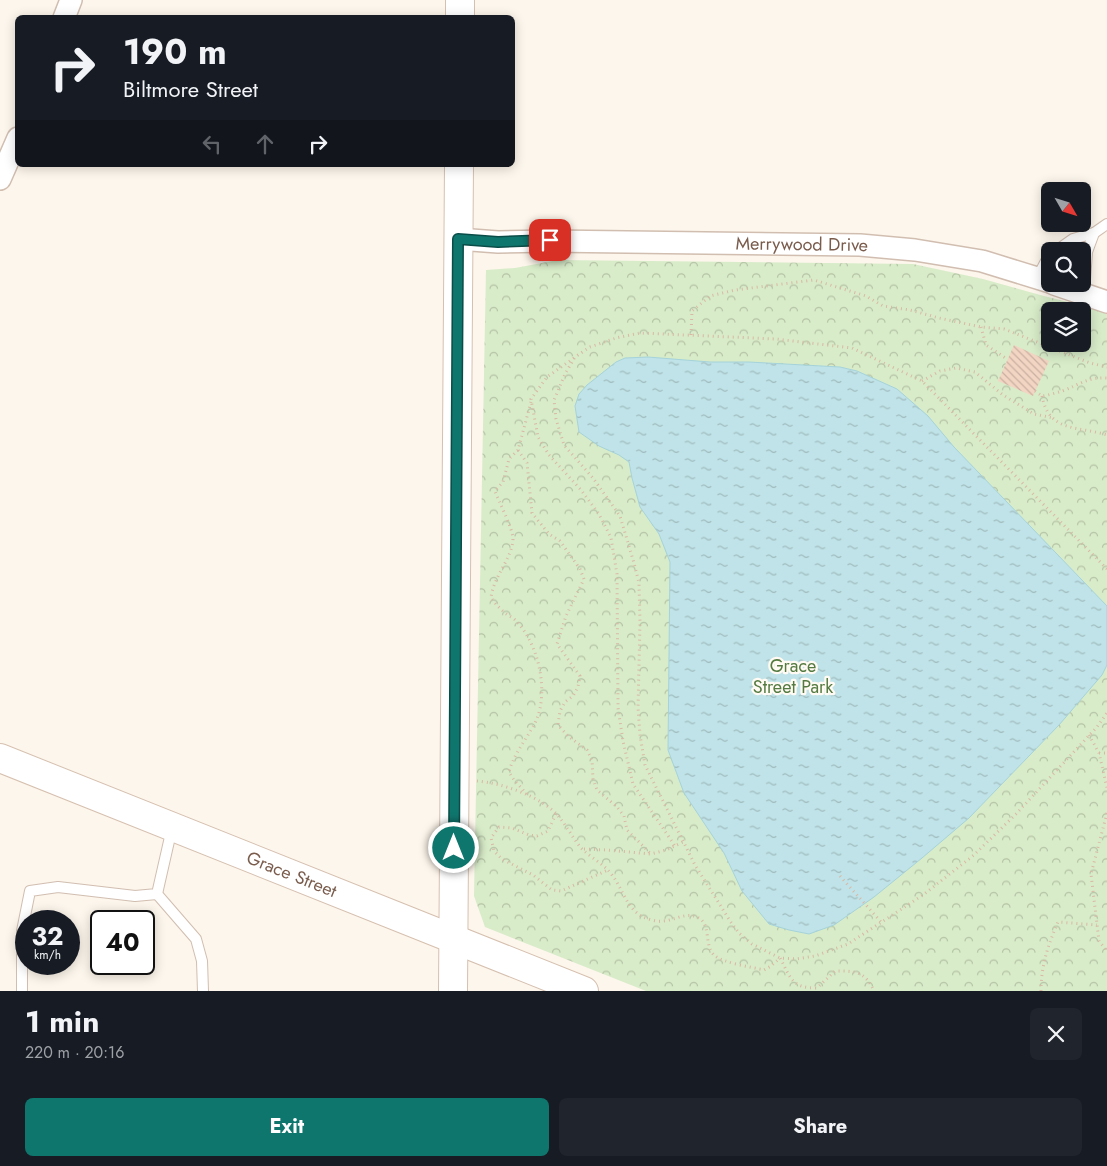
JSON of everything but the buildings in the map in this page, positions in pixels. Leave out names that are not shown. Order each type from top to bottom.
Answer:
[{"type":"street","points":[[65,15],[71,0]]},
{"type":"street","points":[[460,0],[460,15]]},
{"type":"street","points":[[0,179],[15,145]]},
{"type":"street","points":[[452,991],[454,940],[459,167]]},
{"type":"street","name":"Merrywood Drive","points":[[458,239],[498,242],[550,240],[860,245],[915,250],[982,261],[1041,279]]},
{"type":"street","name":"Merrywood Drive","points":[[1078,292],[1107,302]]},
{"type":"street","name":"Grace Street","points":[[0,758],[584,991]]},
{"type":"lane","points":[[1068,242],[1073,238],[1094,232],[1107,224]]},
{"type":"lane","points":[[1084,294],[1086,252],[1094,232]]},
{"type":"lane","points":[[157,894],[172,827]]},
{"type":"lane","points":[[22,991],[22,931],[30,891],[58,887],[136,896],[157,894]]},
{"type":"lane","points":[[157,894],[196,939],[202,961],[203,991]]},
{"type":"path","points":[[690,335],[692,311],[710,296],[735,290],[814,280],[866,296],[883,306],[910,310],[981,327],[1004,329],[1090,363],[1107,367]]},
{"type":"path","points":[[981,327],[986,345],[1007,359]]},
{"type":"path","points":[[528,795],[509,772],[512,762],[535,722],[540,709],[542,673],[525,632],[515,619],[505,613],[491,598],[492,590],[512,547],[513,538],[495,491],[503,482],[509,459],[518,450],[531,399],[547,377],[590,347],[616,338],[640,333],[776,339],[852,348],[922,381],[1107,569]]},
{"type":"path","points":[[576,357],[565,374],[554,400],[556,419],[564,445],[607,496],[620,516],[628,538],[638,583],[640,640],[638,708],[645,765],[695,865],[739,933],[752,944],[780,958],[796,959],[815,956],[831,952],[848,944],[882,923],[923,895],[974,855],[1016,814],[1107,713]]},
{"type":"path","points":[[922,381],[940,371],[956,368],[975,372],[1003,395],[1034,414],[1054,418]]},
{"type":"path","points":[[1042,396],[1062,391],[1077,383],[1097,378],[1107,378]]},
{"type":"path","points":[[1036,390],[1042,396],[1045,410],[1062,425],[1107,435]]},
{"type":"path","points":[[531,399],[538,437],[549,455],[581,490],[599,514],[612,538],[617,574],[618,708],[623,741],[633,784],[675,846]]},
{"type":"path","points":[[518,450],[527,463],[532,514],[549,534],[560,541],[580,569],[584,580],[566,616],[557,644],[580,676],[578,687],[573,696],[565,702],[560,712],[558,725],[568,736],[588,750],[592,760],[593,779],[597,790],[617,807],[624,816],[627,830],[651,854]]},
{"type":"path","points":[[1089,735],[1099,753],[1107,788]]},
{"type":"path","points":[[1099,753],[1107,753]]},
{"type":"path","points":[[472,781],[491,782],[528,795],[544,804],[556,814],[583,850],[608,870],[622,890],[628,904],[644,917],[662,922],[677,916],[689,915],[699,918],[706,926],[708,943],[714,954],[726,962],[764,970],[780,958]]},
{"type":"path","points":[[1107,813],[1091,874],[1099,941],[1107,951]]},
{"type":"path","points":[[556,814],[548,831],[537,836],[512,828],[499,828],[491,838],[494,851],[502,859],[533,875],[552,890],[561,891],[608,870]]},
{"type":"path","points":[[583,850],[651,854],[683,842]]},
{"type":"path","points":[[840,876],[882,923]]},
{"type":"path","points":[[1041,991],[1041,974],[1045,957],[1058,922],[1097,925]]},
{"type":"path","points":[[780,958],[791,979],[802,988],[817,988],[835,971],[854,971],[869,980],[874,991]]},
{"type":"green space","name":"Grace Street Park","points":[[558,260],[913,264],[983,279],[1068,302],[1041,302],[1041,352],[1091,352],[1091,308],[1107,312],[1107,991],[646,991],[485,927],[474,896],[486,270],[515,268]]},
{"type":"water","points":[[648,357],[710,362],[840,367],[857,371],[897,389],[928,416],[954,447],[1107,606],[1107,665],[1102,675],[1059,725],[969,818],[922,858],[874,897],[834,925],[809,934],[769,924],[742,891],[724,853],[684,793],[668,750],[670,562],[659,534],[640,507],[629,462],[599,446],[579,432],[575,406],[579,394],[587,385],[616,362],[625,358]]},
{"type":"route","points":[[454,848],[458,239],[498,242],[550,240]]}]
